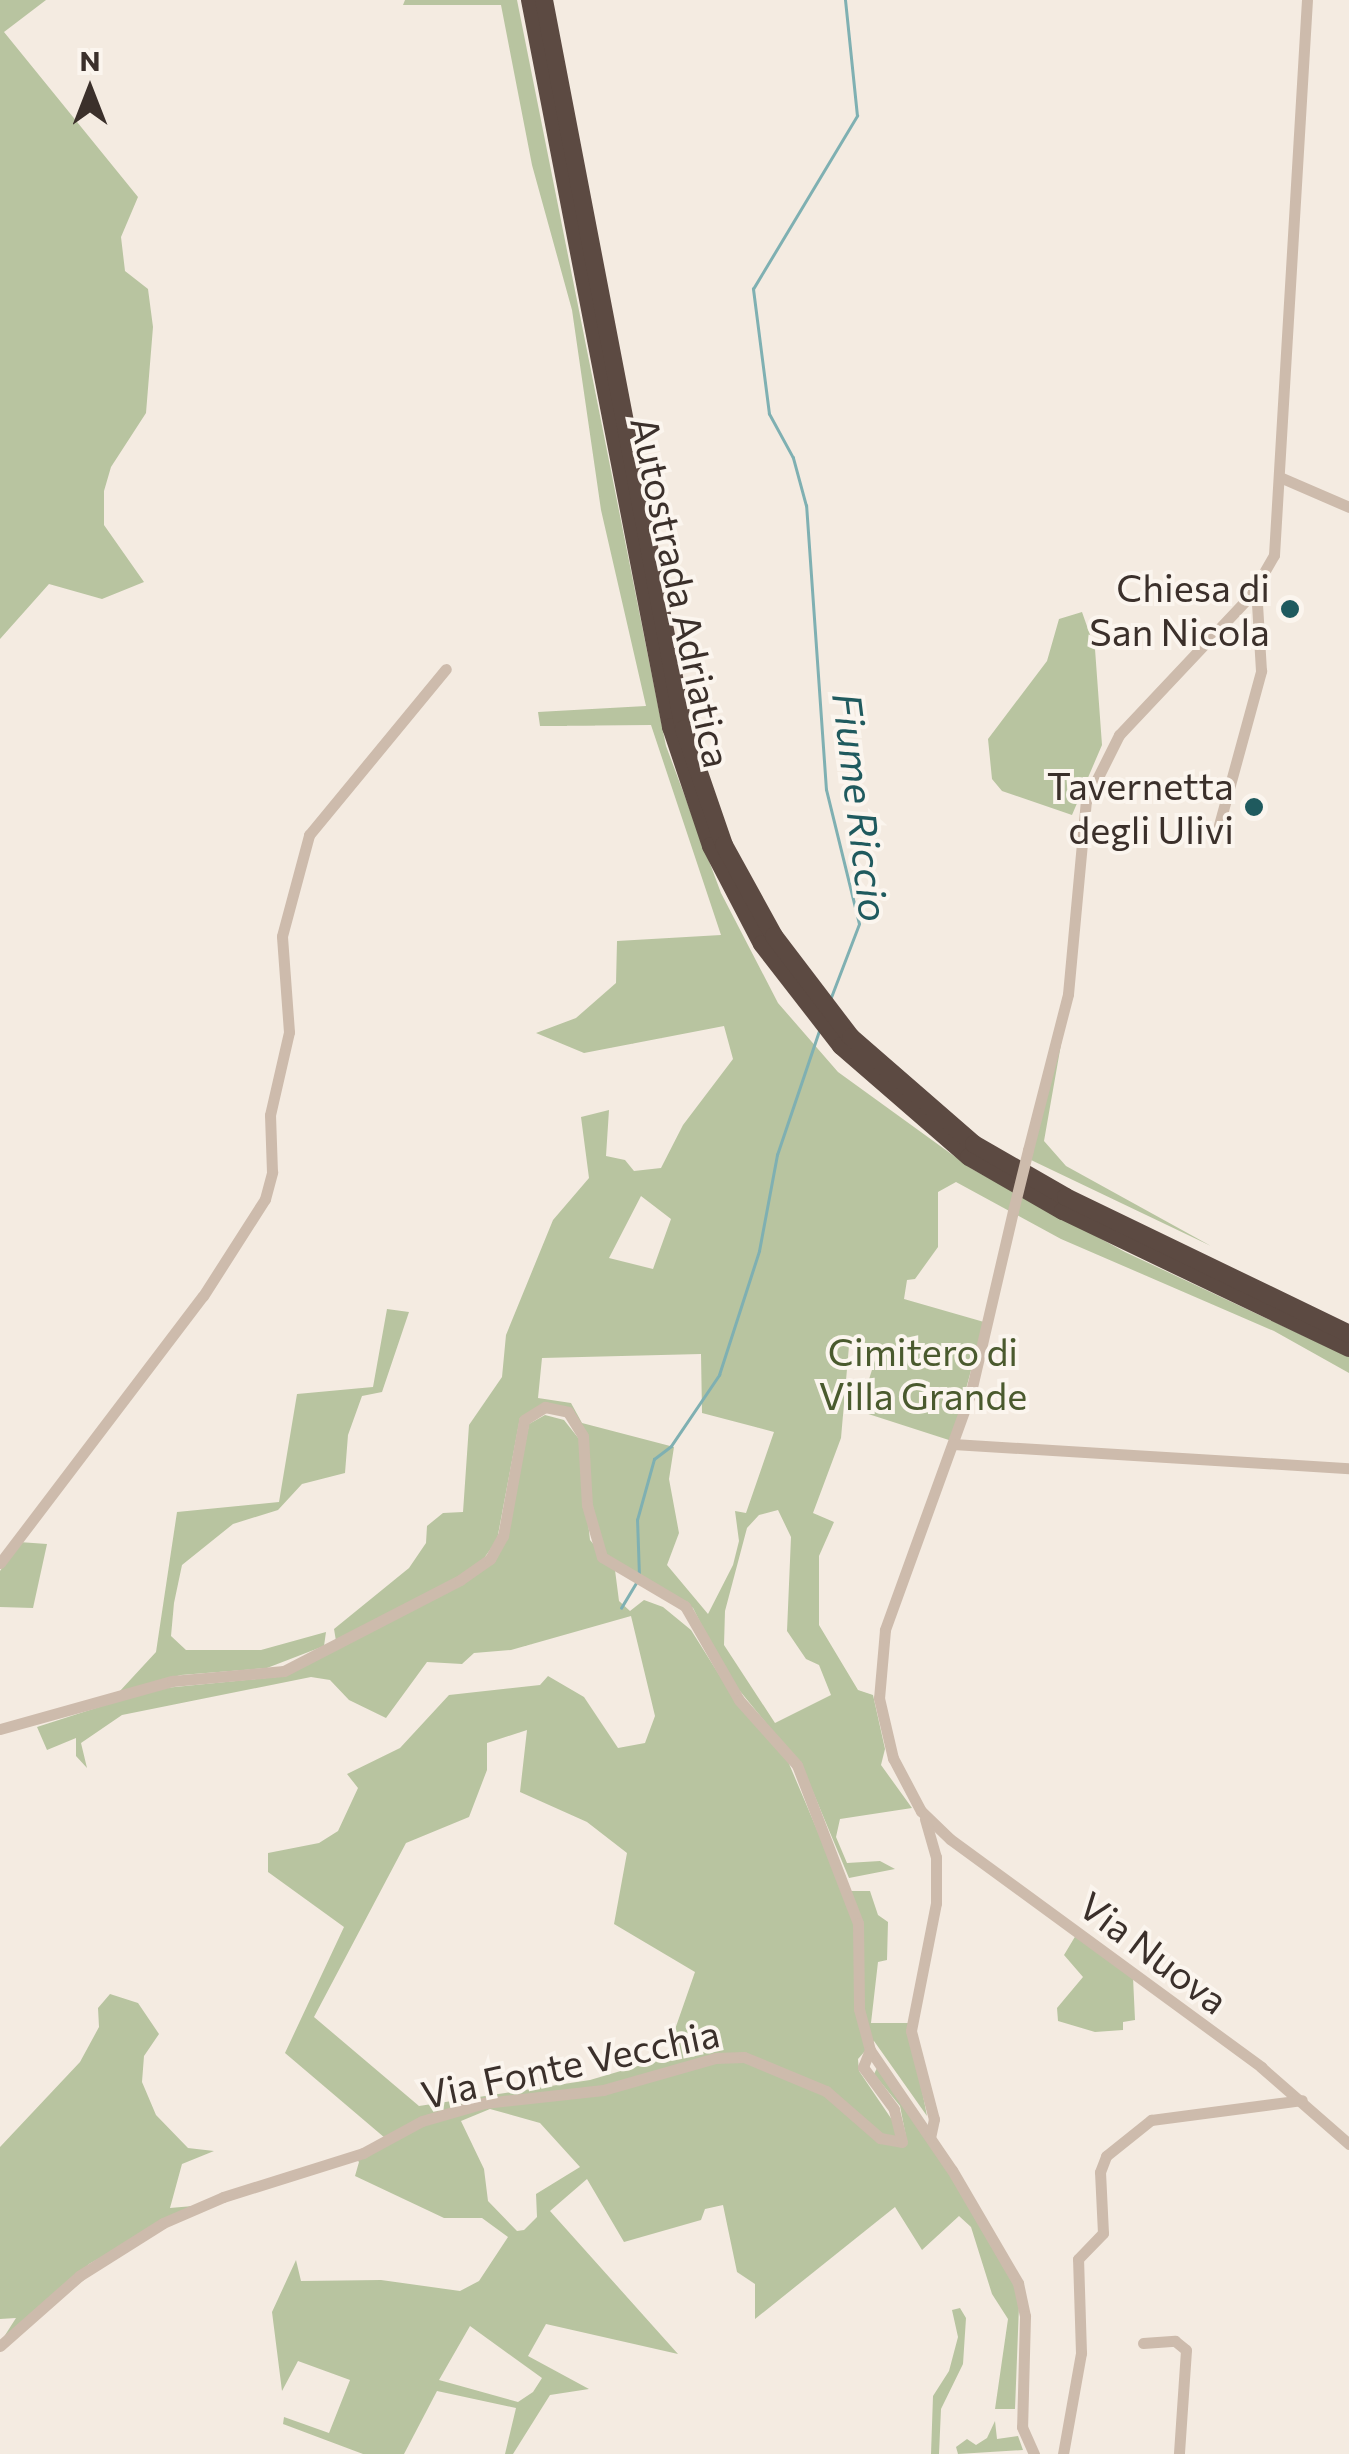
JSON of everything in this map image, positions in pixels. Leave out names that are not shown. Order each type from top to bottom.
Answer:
[{"type":"highway","name":"Autostrada Adriatica","points":[[530,0],[567,165],[670,698],[738,886],[812,991],[944,1129],[1030,1193],[1349,1348]]},
{"type":"highway","name":"Autostrada Adriatica","points":[[544,0],[576,138],[670,698]]},
{"type":"highway","name":"Autostrada Adriatica","points":[[944,1129],[1066,1197],[1349,1334]]},
{"type":"street","points":[[1220,825],[1261,670],[1256,588],[1274,555],[1282,478],[1307,0]]},
{"type":"street","points":[[1282,478],[1349,507]]},
{"type":"street","name":"Via Nuova","points":[[930,2138],[934,2119],[912,2031],[936,1902],[936,1857],[922,1811],[893,1758],[878,1672],[896,1591],[953,1444],[1068,994],[1086,801],[1119,735],[1256,588]]},
{"type":"street","points":[[0,1563],[203,1296],[265,1200],[272,1172],[270,1115],[289,1032],[282,936],[310,835],[446,669]]},
{"type":"street","points":[[0,1729],[172,1682],[284,1671],[460,1580],[498,1549],[517,1439],[524,1420],[544,1407],[562,1408],[577,1421],[595,1546],[616,1567],[675,1598],[739,1700],[797,1765],[858,1923],[859,2009],[870,2050],[930,2138],[1018,2283],[1024,2316],[1022,2427],[1034,2454]]},
{"type":"street","points":[[953,1444],[1349,1468]]},
{"type":"street","name":"Via Nuova","points":[[922,1811],[1302,2100],[1349,2144]]},
{"type":"street","name":"Via Fonte Vecchia","points":[[0,2346],[79,2276],[163,2223],[223,2197],[363,2153],[422,2121],[484,2103],[603,2090],[715,2058],[744,2057],[826,2091],[880,2138],[902,2142],[894,2109],[862,2068],[870,2050]]},
{"type":"street","points":[[1064,2454],[1081,2353],[1078,2259],[1103,2233],[1100,2172],[1106,2156],[1150,2120],[1302,2100]]},
{"type":"street","points":[[1143,2343],[1176,2340],[1186,2350],[1179,2454]]},
{"type":"green space","points":[[0,0],[46,0],[4,32],[138,197],[121,237],[125,271],[148,289],[153,327],[146,413],[111,467],[104,491],[104,525],[144,582],[102,599],[49,584],[0,639]]},
{"type":"green space","name":"Cimitero di Villa Grande","points":[[405,0],[517,0],[666,746],[721,893],[778,1003],[838,1072],[972,1169],[1125,1252],[1349,1357],[1349,1373],[1274,1331],[1061,1239],[956,1182],[938,1192],[938,1247],[915,1279],[907,1280],[904,1299],[984,1322],[952,1441],[859,1411],[877,1354],[849,1346],[841,1438],[813,1513],[834,1522],[819,1556],[819,1625],[858,1690],[873,1695],[885,1749],[881,1765],[912,1808],[840,1819],[836,1837],[847,1863],[880,1861],[895,1869],[849,1878],[803,1768],[726,1674],[693,1608],[606,1555],[589,1498],[586,1435],[570,1409],[545,1404],[520,1418],[497,1540],[477,1568],[336,1641],[334,1629],[409,1568],[426,1543],[427,1526],[443,1513],[463,1512],[469,1425],[502,1377],[506,1335],[553,1220],[589,1178],[581,1117],[609,1110],[606,1156],[625,1160],[634,1171],[661,1168],[683,1125],[733,1059],[724,1026],[584,1053],[536,1033],[576,1018],[616,983],[617,941],[721,935],[651,725],[540,726],[538,712],[646,706],[601,510],[572,310],[532,165],[501,5],[403,5]],"holes":[[[641,1196],[671,1219],[653,1269],[609,1258]],[[701,1354],[702,1413],[774,1432],[746,1513],[735,1511],[739,1541],[733,1565],[708,1614],[667,1565],[679,1533],[669,1479],[674,1447],[582,1423],[571,1403],[538,1398],[542,1358]],[[778,1510],[791,1537],[787,1631],[806,1659],[819,1665],[831,1695],[775,1723],[724,1645],[725,1611],[747,1528],[759,1515]]]},
{"type":"green space","points":[[1082,612],[1095,649],[1102,745],[1072,815],[1002,791],[992,779],[988,739],[1047,661],[1059,619]]},
{"type":"green space","points":[[1066,1016],[1044,1141],[1066,1166],[1211,1246],[1031,1160]]},
{"type":"green space","points":[[387,1309],[409,1312],[382,1392],[362,1396],[348,1435],[345,1473],[302,1484],[278,1510],[233,1524],[182,1565],[174,1603],[171,1636],[186,1650],[261,1650],[326,1632],[324,1646],[267,1668],[181,1675],[119,1692],[156,1652],[177,1512],[279,1502],[297,1394],[373,1387]]},
{"type":"green space","points":[[545,1415],[564,1420],[579,1439],[590,1540],[615,1570],[619,1601],[630,1611],[644,1600],[663,1607],[691,1630],[740,1708],[787,1759],[843,1891],[870,1891],[878,1915],[888,1922],[887,1960],[878,1962],[871,2023],[909,2023],[927,2116],[874,2041],[858,2059],[859,2071],[907,2142],[900,2106],[874,2074],[877,2068],[950,2171],[1013,2281],[1019,2306],[1015,2409],[995,2409],[1008,2319],[992,2294],[971,2227],[959,2216],[922,2250],[895,2207],[755,2319],[755,2284],[737,2272],[723,2205],[705,2209],[701,2220],[624,2242],[587,2179],[550,2211],[678,2354],[546,2324],[528,2356],[589,2389],[550,2395],[513,2454],[505,2454],[516,2408],[437,2391],[404,2454],[363,2454],[283,2424],[284,2417],[329,2433],[350,2380],[298,2361],[282,2391],[272,2312],[296,2260],[301,2281],[381,2280],[460,2291],[479,2281],[508,2237],[482,2218],[444,2218],[355,2176],[359,2162],[352,2154],[385,2138],[285,2053],[344,1927],[268,1872],[268,1853],[319,1843],[338,1831],[358,1788],[347,1774],[400,1748],[449,1695],[540,1685],[548,1676],[584,1697],[618,1748],[645,1743],[655,1716],[631,1616],[511,1650],[474,1653],[462,1664],[427,1662],[386,1718],[349,1700],[330,1680],[311,1677],[122,1715],[81,1743],[87,1768],[76,1756],[76,1738],[47,1750],[37,1727],[155,1689],[277,1677],[497,1558],[508,1534],[529,1424]],"holes":[[[527,1730],[520,1792],[587,1822],[627,1853],[614,1924],[695,1972],[665,2058],[590,2080],[419,2106],[314,2017],[406,1843],[469,1817],[487,1770],[487,1743]],[[490,2109],[540,2123],[580,2167],[536,2194],[537,2217],[524,2230],[517,2231],[488,2201],[484,2169],[461,2121]],[[470,2326],[542,2378],[533,2392],[518,2402],[439,2380]]]},
{"type":"green space","points":[[19,1542],[47,1544],[33,1608],[0,1607],[0,1571]]},
{"type":"green space","points":[[1076,1935],[1133,1977],[1135,2020],[1123,2022],[1123,2030],[1095,2032],[1058,2021],[1057,2008],[1083,1977],[1064,1955]]},
{"type":"green space","points":[[110,1994],[138,2003],[159,2034],[144,2056],[142,2082],[156,2115],[188,2148],[214,2151],[182,2164],[170,2208],[193,2206],[89,2264],[0,2343],[16,2318],[0,2319],[0,2147],[80,2062],[99,2027],[98,2008]]},
{"type":"green space","points":[[960,2308],[966,2318],[963,2364],[941,2409],[939,2454],[931,2454],[933,2396],[949,2371],[958,2337],[952,2310]]},
{"type":"green space","points":[[995,2421],[997,2439],[1018,2436],[1023,2450],[958,2454],[956,2447],[967,2439],[976,2445],[987,2438]]},
{"type":"waterway","name":"Fiume Riccio","points":[[830,1000],[859,924],[826,790],[806,506],[793,458],[769,414],[753,289],[857,116],[845,0]]},
{"type":"waterway","name":"Fiume Riccio","points":[[639,1576],[637,1520],[654,1459],[671,1446],[719,1375],[759,1251],[777,1155],[819,1031]]},
{"type":"waterway","name":"Fiume Riccio","points":[[621,1608],[636,1583]]},
{"type":"place","name":"Chiesa di San Nicola","points":[[1290,609]]},
{"type":"place","name":"Tavernetta degli Ulivi","points":[[1254,807]]}]
